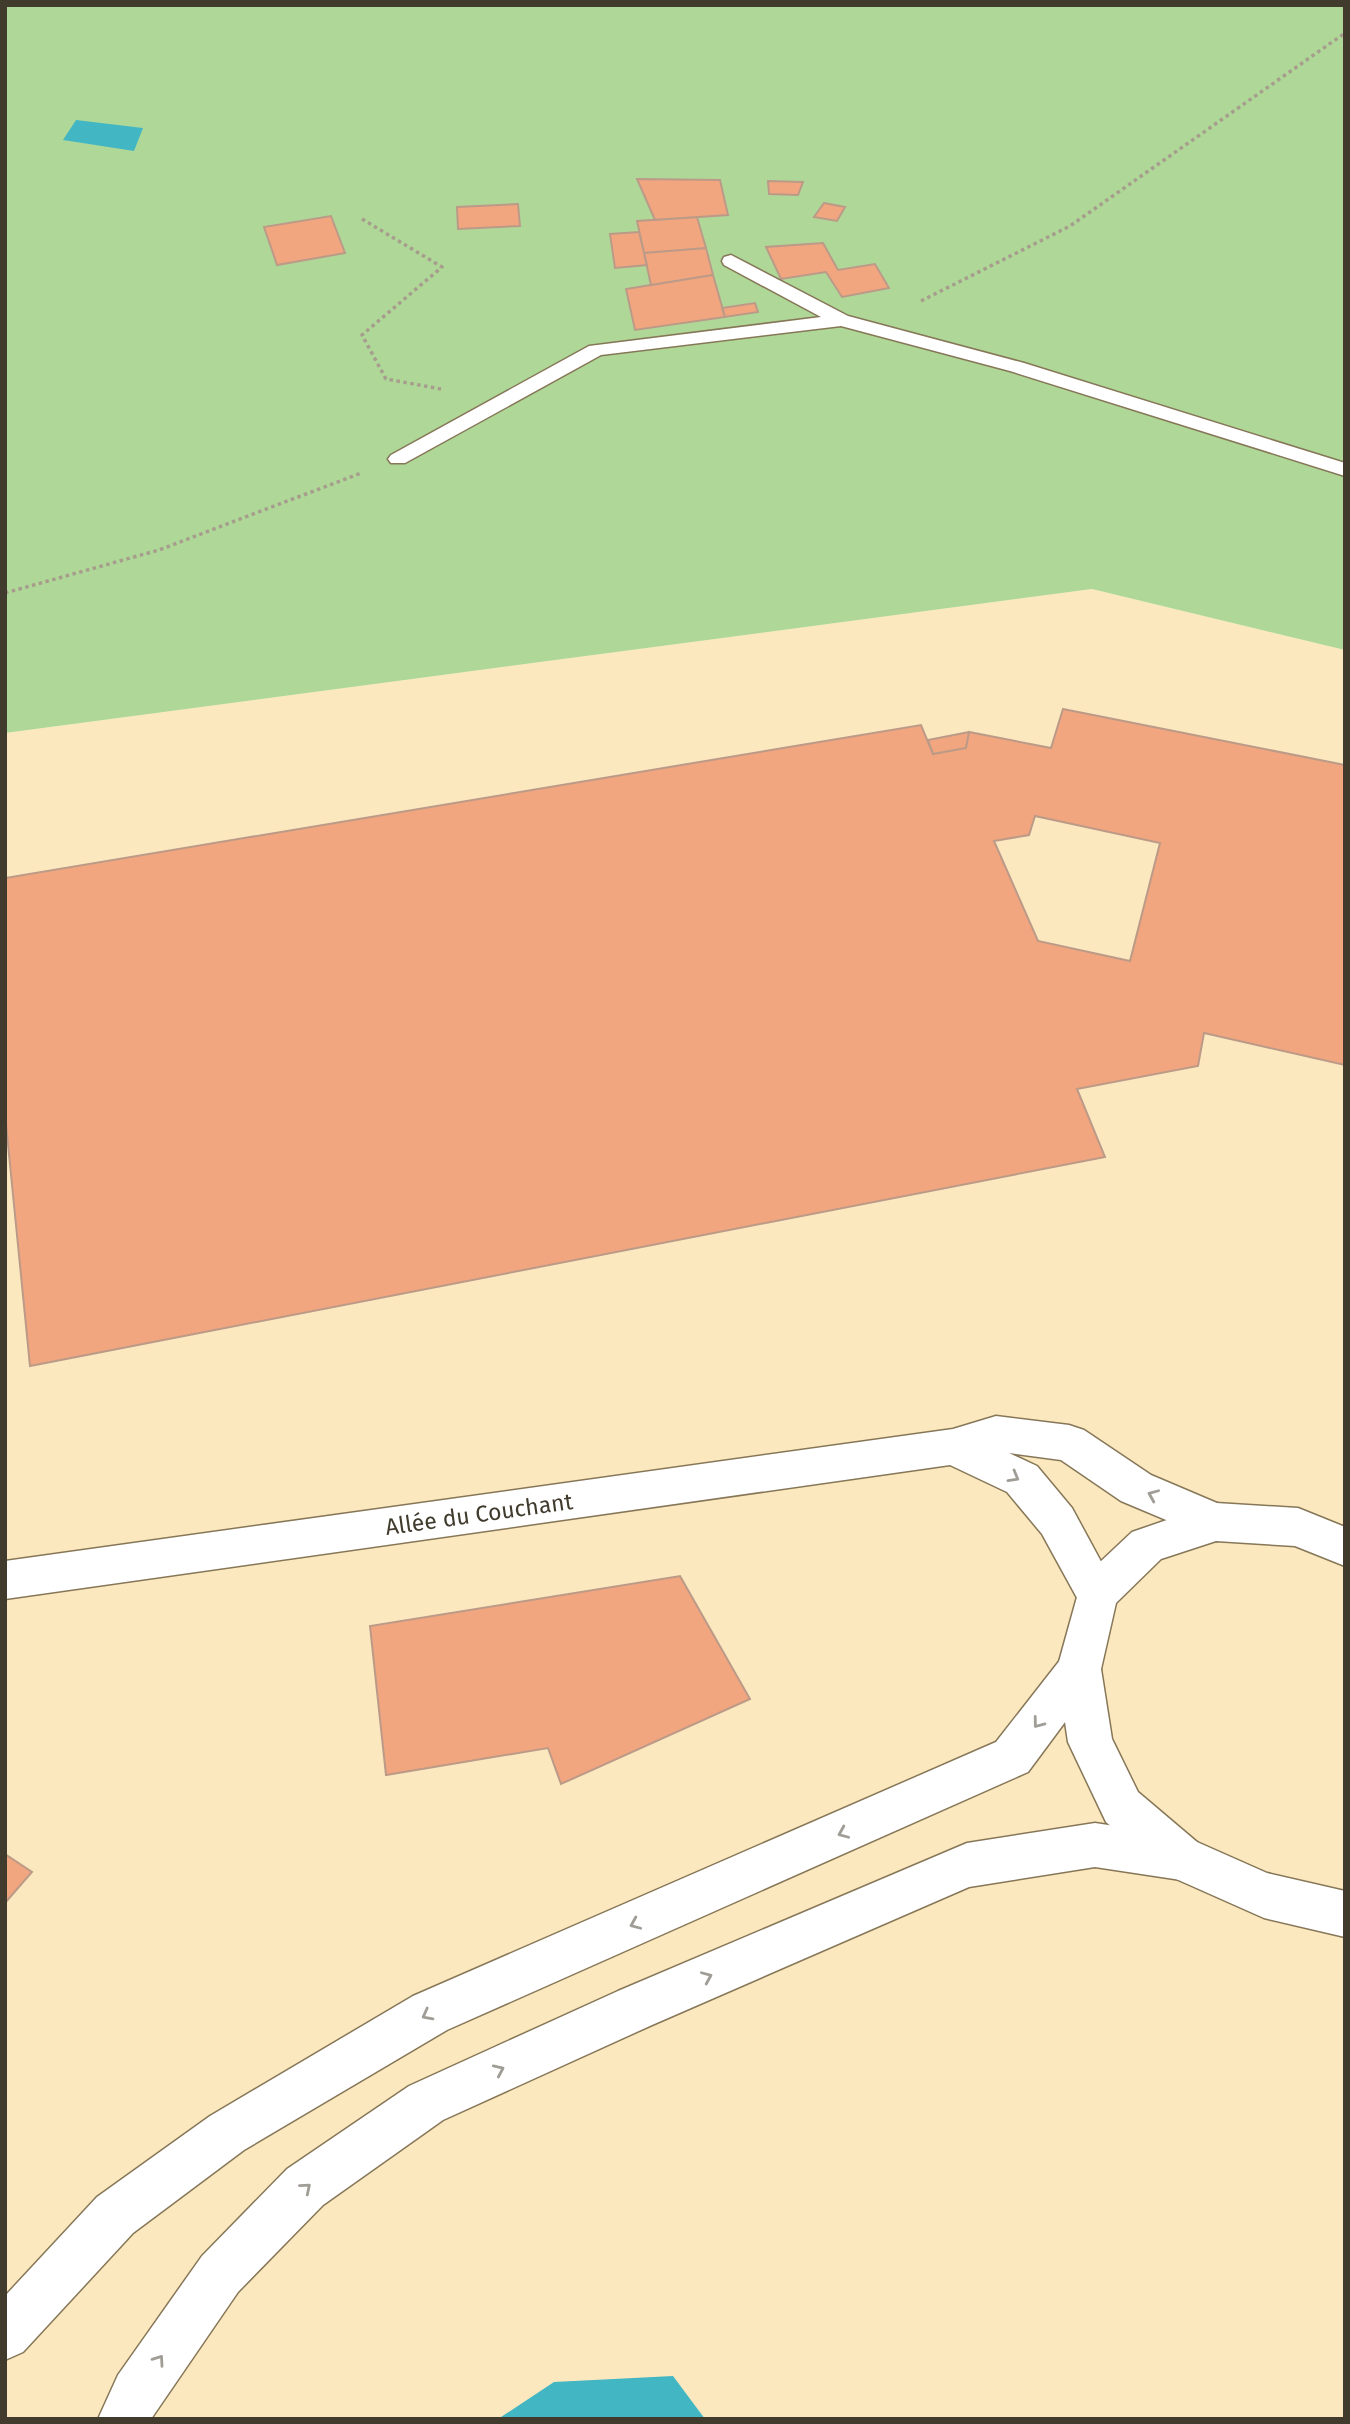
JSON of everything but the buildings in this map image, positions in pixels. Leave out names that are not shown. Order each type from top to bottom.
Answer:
[{"type":"main road","name":"Allée du Couchant","points":[[5,1580],[953,1447],[996,1434],[1069,1443],[1136,1488],[1216,1522]]},
{"type":"main road","points":[[953,1447],[1022,1479],[1057,1521],[1097,1594]]},
{"type":"main road","points":[[1181,1858],[1122,1807],[1090,1742],[1079,1669],[1097,1594],[1147,1545],[1216,1522],[1298,1527],[1345,1546]]},
{"type":"main road","points":[[5,2334],[115,2215],[227,2133],[430,2013],[1012,1757],[1079,1669]]},
{"type":"main road","points":[[124,2419],[135,2393],[219,2274],[306,2188],[426,2103],[635,2008],[967,1865],[1095,1845],[1181,1858],[1264,1895],[1345,1914]]},
{"type":"lane","points":[[731,261],[841,320],[1017,367],[1345,470]]},
{"type":"lane","points":[[398,459],[596,350],[841,320]]},
{"type":"path","points":[[869,327],[1070,226],[1345,33]]},
{"type":"path","points":[[362,219],[442,267],[362,335],[386,379],[504,400]]},
{"type":"path","points":[[5,593],[159,550],[398,459]]},
{"type":"shaded area","points":[[1092,589],[1345,650],[1345,2419],[5,2419],[5,733]]},
{"type":"green space","points":[[5,5],[1345,5],[1345,650],[1092,589],[5,733]]},
{"type":"water","points":[[76,120],[143,128],[134,151],[63,140]]},
{"type":"water","points":[[673,2376],[705,2419],[498,2419],[554,2382]]}]
